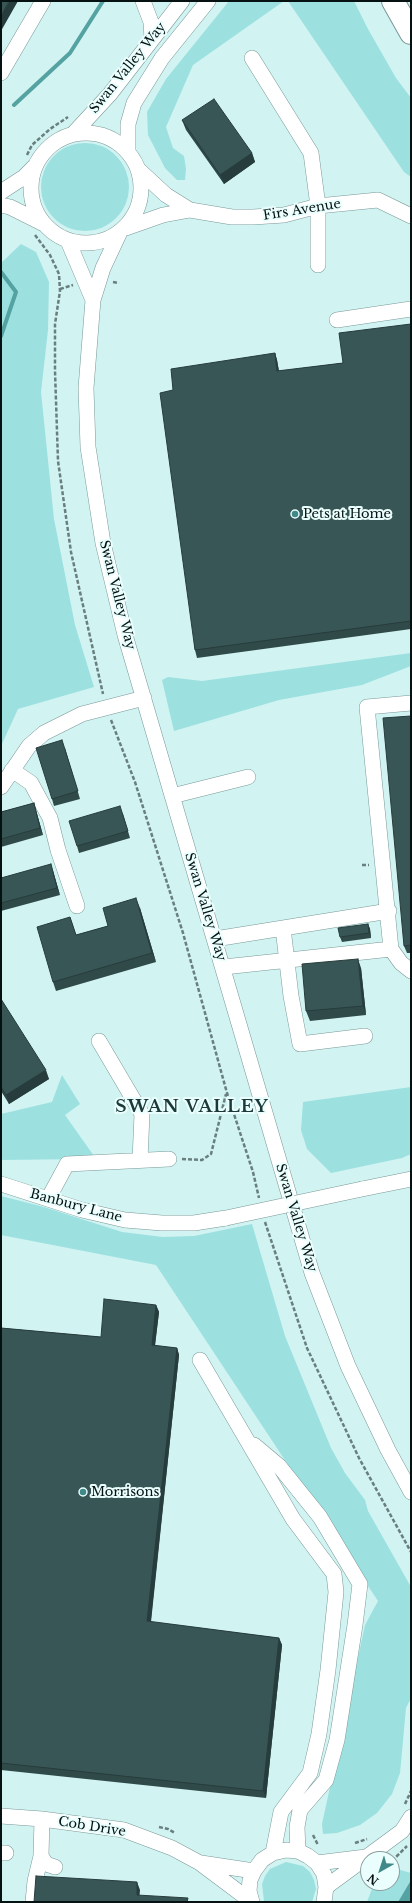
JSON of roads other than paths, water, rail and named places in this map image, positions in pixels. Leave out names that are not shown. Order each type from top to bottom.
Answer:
[{"type":"highway","points":[[393,1],[411,33]]},
{"type":"street","points":[[1,73],[43,1]]},
{"type":"street","points":[[143,1],[151,22],[152,39]]},
{"type":"street","name":"Swan Valley Way","points":[[73,134],[110,94],[182,1]]},
{"type":"street","name":"Swan Valley Way","points":[[128,151],[128,124],[134,103],[162,58],[208,1]]},
{"type":"street","points":[[252,58],[311,153],[318,206],[318,265]]},
{"type":"street","points":[[1,192],[24,177],[35,166],[46,150],[58,140],[73,134],[89,133],[105,136],[120,144],[128,151],[139,170],[142,184],[141,200],[136,215],[123,231],[99,243],[83,244],[68,241],[54,234],[42,223],[10,207],[1,205]]},
{"type":"street","points":[[35,166],[31,178],[31,194],[34,209],[42,223]]},
{"type":"street","name":"Firs Avenue","points":[[139,170],[166,195],[190,210]]},
{"type":"street","name":"Firs Avenue","points":[[123,231],[163,215],[190,210],[232,217],[253,217],[284,215],[318,206],[378,200],[411,216]]},
{"type":"street","name":"Swan Valley Way","points":[[123,231],[103,268],[93,300],[86,388],[88,447],[103,543],[125,635],[224,967],[312,1273],[348,1366],[388,1450],[411,1492]]},
{"type":"street","name":"Swan Valley Way","points":[[68,241],[93,300]]},
{"type":"street","points":[[337,320],[411,309]]},
{"type":"street","points":[[1,787],[29,746],[44,733],[82,714],[144,698]]},
{"type":"street","points":[[411,702],[367,707],[392,948],[401,963],[411,971]]},
{"type":"street","points":[[12,770],[31,782],[50,818],[58,850],[77,906]]},
{"type":"street","points":[[172,796],[248,777]]},
{"type":"street","points":[[215,939],[389,911]]},
{"type":"street","points":[[283,928],[291,996],[300,1044],[365,1036]]},
{"type":"street","points":[[224,967],[392,948]]},
{"type":"street","points":[[99,1041],[142,1114],[140,1160]]},
{"type":"street","points":[[48,1199],[67,1164],[169,1159]]},
{"type":"street","name":"Banbury Lane","points":[[1,1184],[82,1210],[125,1220],[162,1223],[194,1223],[226,1218],[411,1178]]},
{"type":"street","points":[[200,1360],[293,1520],[334,1574],[336,1592],[328,1670],[320,1727],[310,1773],[281,1812],[273,1853]]},
{"type":"street","points":[[248,1441],[279,1466],[320,1517],[360,1584],[356,1625],[337,1740],[326,1780],[300,1810],[297,1827],[298,1851]]},
{"type":"street","points":[[377,1851],[402,1831],[407,1813]]},
{"type":"street","name":"Cob Drive","points":[[1,1816],[42,1819],[124,1830],[172,1848],[200,1863],[252,1902]]},
{"type":"street","points":[[33,1902],[40,1856],[42,1819]]},
{"type":"street","points":[[252,1902],[249,1891],[250,1880],[254,1870],[262,1860],[273,1853],[286,1850],[298,1851],[317,1863],[324,1874],[326,1887],[324,1902]]},
{"type":"street","points":[[40,1856],[46,1864],[55,1867]]},
{"type":"street","points":[[317,1863],[360,1858]]},
{"type":"street","name":"Cob Drive","points":[[200,1863],[254,1870]]},
{"type":"street","points":[[326,1887],[360,1863]]},
{"type":"waterway","points":[[14,105],[70,53],[103,1]]},
{"type":"waterway","points":[[1,272],[16,292],[1,336]]},
{"type":"place","name":"Pets at Home","points":[[295,514]]},
{"type":"place","name":"Morrisons","points":[[83,1492]]},
{"type":"district","name":"SWAN VALLEY","points":[[192,1107]]}]
